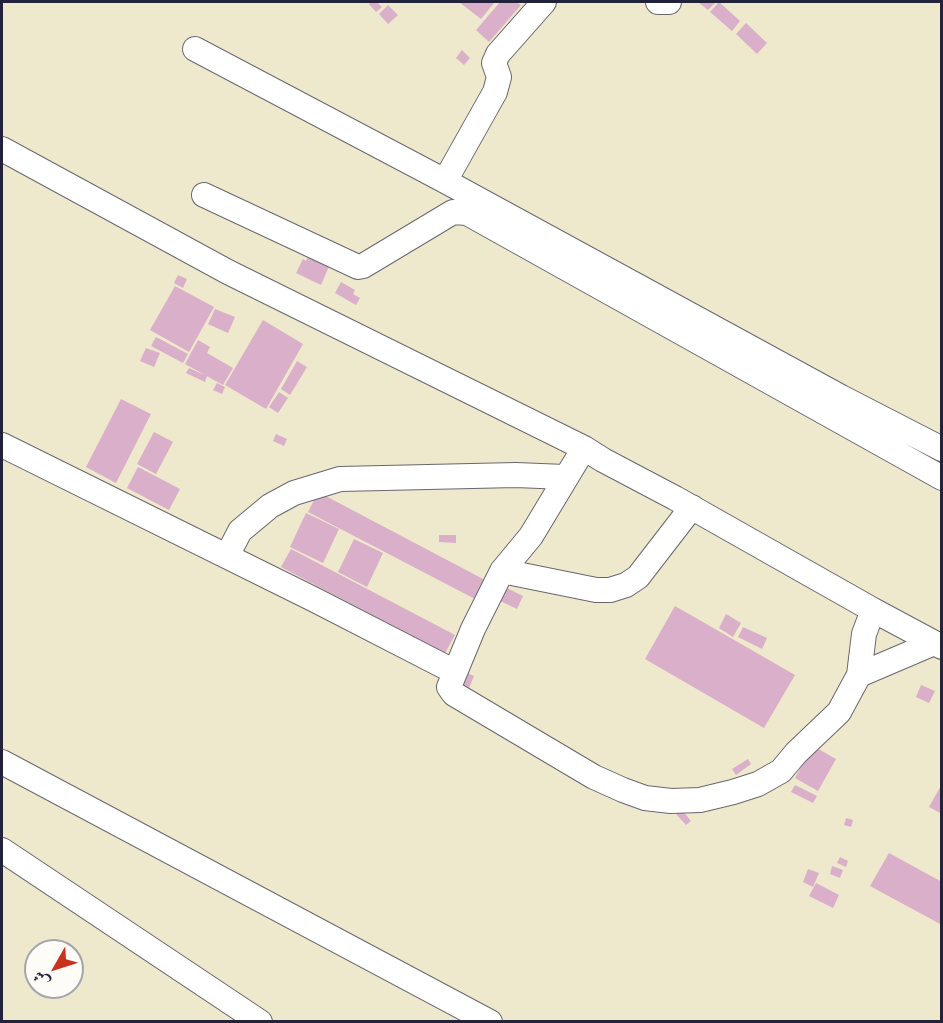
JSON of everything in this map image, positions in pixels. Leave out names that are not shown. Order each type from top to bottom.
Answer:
[{"type":"street","points":[[445,181],[495,92],[499,77],[494,63],[498,54],[544,2]]},
{"type":"street","points":[[658,2],[669,2]]},
{"type":"street","points":[[195,49],[445,181],[840,397],[942,449]]},
{"type":"street","points":[[2,149],[228,272],[584,448],[938,645]]},
{"type":"street","points":[[204,195],[358,267],[453,212],[467,213],[942,478]]},
{"type":"street","points":[[2,445],[455,672]]},
{"type":"street","points":[[584,448],[531,536],[502,571],[473,629],[449,687],[454,694],[594,777],[645,798],[671,801],[700,800],[733,792],[758,784],[781,771],[796,753],[840,712],[859,675],[864,633],[873,610]]},
{"type":"street","points":[[227,556],[240,531],[270,506],[294,493],[340,479],[516,475],[565,477]]},
{"type":"street","points":[[502,571],[596,590],[610,590],[626,585],[638,577],[692,507]]},
{"type":"street","points":[[859,675],[938,645]]},
{"type":"street","points":[[2,762],[490,1022]]},
{"type":"street","points":[[2,850],[260,1022]]},
{"type":"building","points":[[377,2],[382,7],[376,12],[369,4]]},
{"type":"building","points":[[459,2],[492,2],[494,3],[481,19]]},
{"type":"building","points":[[500,2],[516,2],[521,5],[489,42],[476,30]]},
{"type":"building","points":[[698,2],[716,2],[708,10]]},
{"type":"building","points":[[719,2],[740,21],[732,31],[710,12]]},
{"type":"building","points":[[388,5],[398,15],[388,24],[379,14]]},
{"type":"building","points":[[746,23],[767,43],[757,54],[736,34]]},
{"type":"building","points":[[462,50],[470,58],[464,65],[456,58]]},
{"type":"building","points":[[309,254],[330,264],[321,285],[296,273],[303,259],[306,261]]},
{"type":"building","points":[[178,275],[187,279],[183,288],[174,283]]},
{"type":"building","points":[[341,282],[355,290],[353,294],[360,298],[356,305],[335,293]]},
{"type":"building","points":[[175,286],[214,307],[189,352],[150,330]]},
{"type":"building","points":[[215,309],[235,317],[228,333],[208,324]]},
{"type":"building","points":[[263,320],[303,344],[266,409],[225,385]]},
{"type":"building","points":[[156,337],[188,354],[183,363],[151,346]]},
{"type":"building","points":[[198,340],[210,347],[207,353],[233,368],[223,385],[185,364]]},
{"type":"building","points":[[146,348],[160,353],[154,367],[140,361]]},
{"type":"building","points":[[297,361],[307,367],[290,395],[281,389]]},
{"type":"building","points":[[189,368],[207,376],[205,382],[186,373]]},
{"type":"building","points":[[217,383],[225,387],[222,394],[213,390]]},
{"type":"building","points":[[279,392],[288,398],[278,413],[269,407]]},
{"type":"building","points":[[121,399],[151,414],[116,483],[86,467]]},
{"type":"building","points":[[154,432],[173,442],[156,474],[137,464]]},
{"type":"building","points":[[276,434],[287,439],[284,446],[273,441]]},
{"type":"building","points":[[138,467],[180,489],[169,510],[127,488]]},
{"type":"building","points":[[318,492],[485,580],[475,599],[308,512]]},
{"type":"building","points":[[306,513],[339,529],[323,563],[290,547]]},
{"type":"building","points":[[439,535],[456,535],[456,543],[439,542]]},
{"type":"building","points":[[354,539],[383,553],[367,587],[338,572]]},
{"type":"building","points":[[291,549],[455,635],[445,653],[281,567]]},
{"type":"building","points":[[499,584],[523,596],[517,609],[492,597]]},
{"type":"building","points":[[675,606],[795,675],[764,728],[645,659]]},
{"type":"building","points":[[726,614],[741,623],[733,637],[719,628]]},
{"type":"building","points":[[743,627],[767,638],[762,649],[738,637]]},
{"type":"building","points":[[462,671],[474,676],[469,688],[457,683]]},
{"type":"building","points":[[921,685],[935,691],[929,703],[916,697]]},
{"type":"building","points":[[813,746],[836,759],[818,791],[795,778]]},
{"type":"building","points":[[748,759],[751,764],[736,775],[732,769]]},
{"type":"building","points":[[942,784],[942,814],[929,807]]},
{"type":"building","points":[[795,785],[817,796],[813,803],[791,792]]},
{"type":"building","points":[[682,810],[691,821],[686,825],[676,814]]},
{"type":"building","points":[[846,818],[853,820],[851,827],[844,825]]},
{"type":"building","points":[[889,853],[942,882],[942,925],[870,886]]},
{"type":"building","points":[[840,857],[848,861],[846,867],[837,863]]},
{"type":"building","points":[[832,866],[843,870],[840,878],[830,874]]},
{"type":"building","points":[[808,869],[819,873],[813,887],[803,882]]},
{"type":"building","points":[[816,883],[839,895],[833,908],[809,896]]}]
